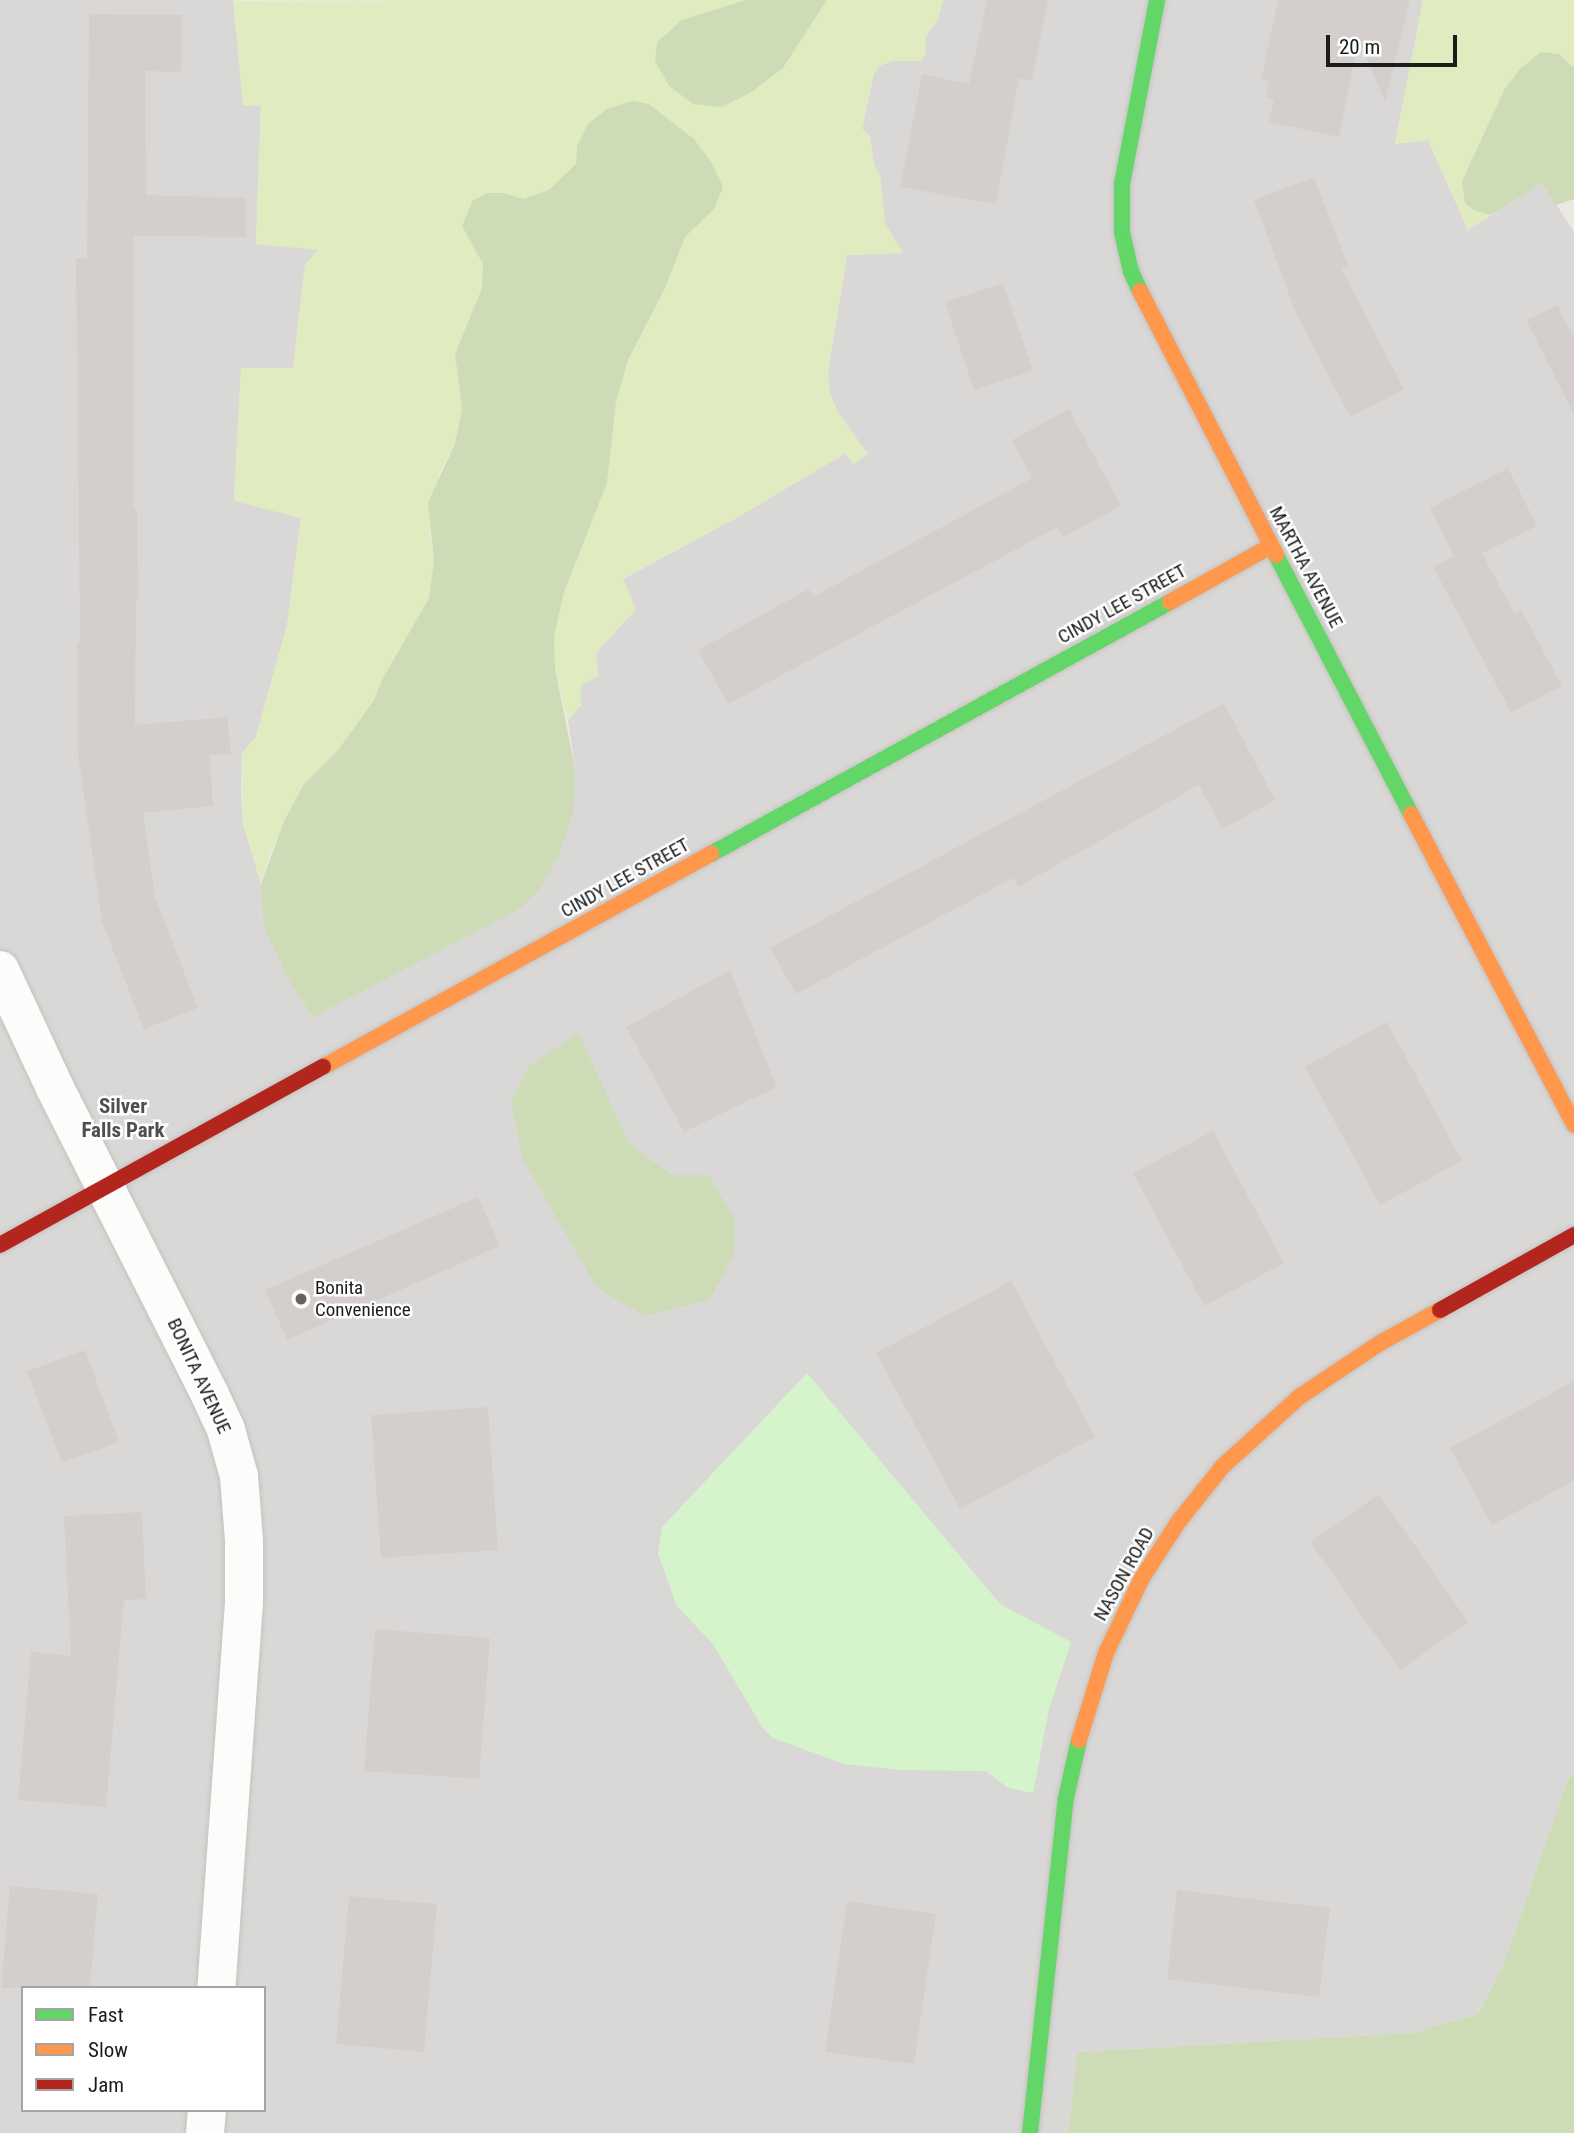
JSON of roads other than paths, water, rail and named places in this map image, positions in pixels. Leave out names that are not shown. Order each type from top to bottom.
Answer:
[{"type":"street","name":"MARTHA AVENUE","points":[[1157,0],[1122,184],[1124,251],[1159,332],[1574,1125]]},
{"type":"street","name":"CINDY LEE STREET","points":[[0,1245],[1271,546]]},
{"type":"street","name":"BONITA AVENUE","points":[[0,970],[13,1004],[210,1395],[226,1430],[239,1476],[244,1541],[244,1602],[216,1986]]},
{"type":"street","name":"NASON ROAD","points":[[1030,2133],[1066,1798],[1075,1755],[1106,1653],[1142,1578],[1179,1521],[1223,1466],[1299,1398],[1380,1343],[1574,1235]]},
{"type":"street","points":[[205,2133],[207,2112]]},
{"type":"place","name":"Bonita Convenience","points":[[301,1299]]},
{"type":"district","name":"Silver Falls Park","points":[[123,1118]]}]
